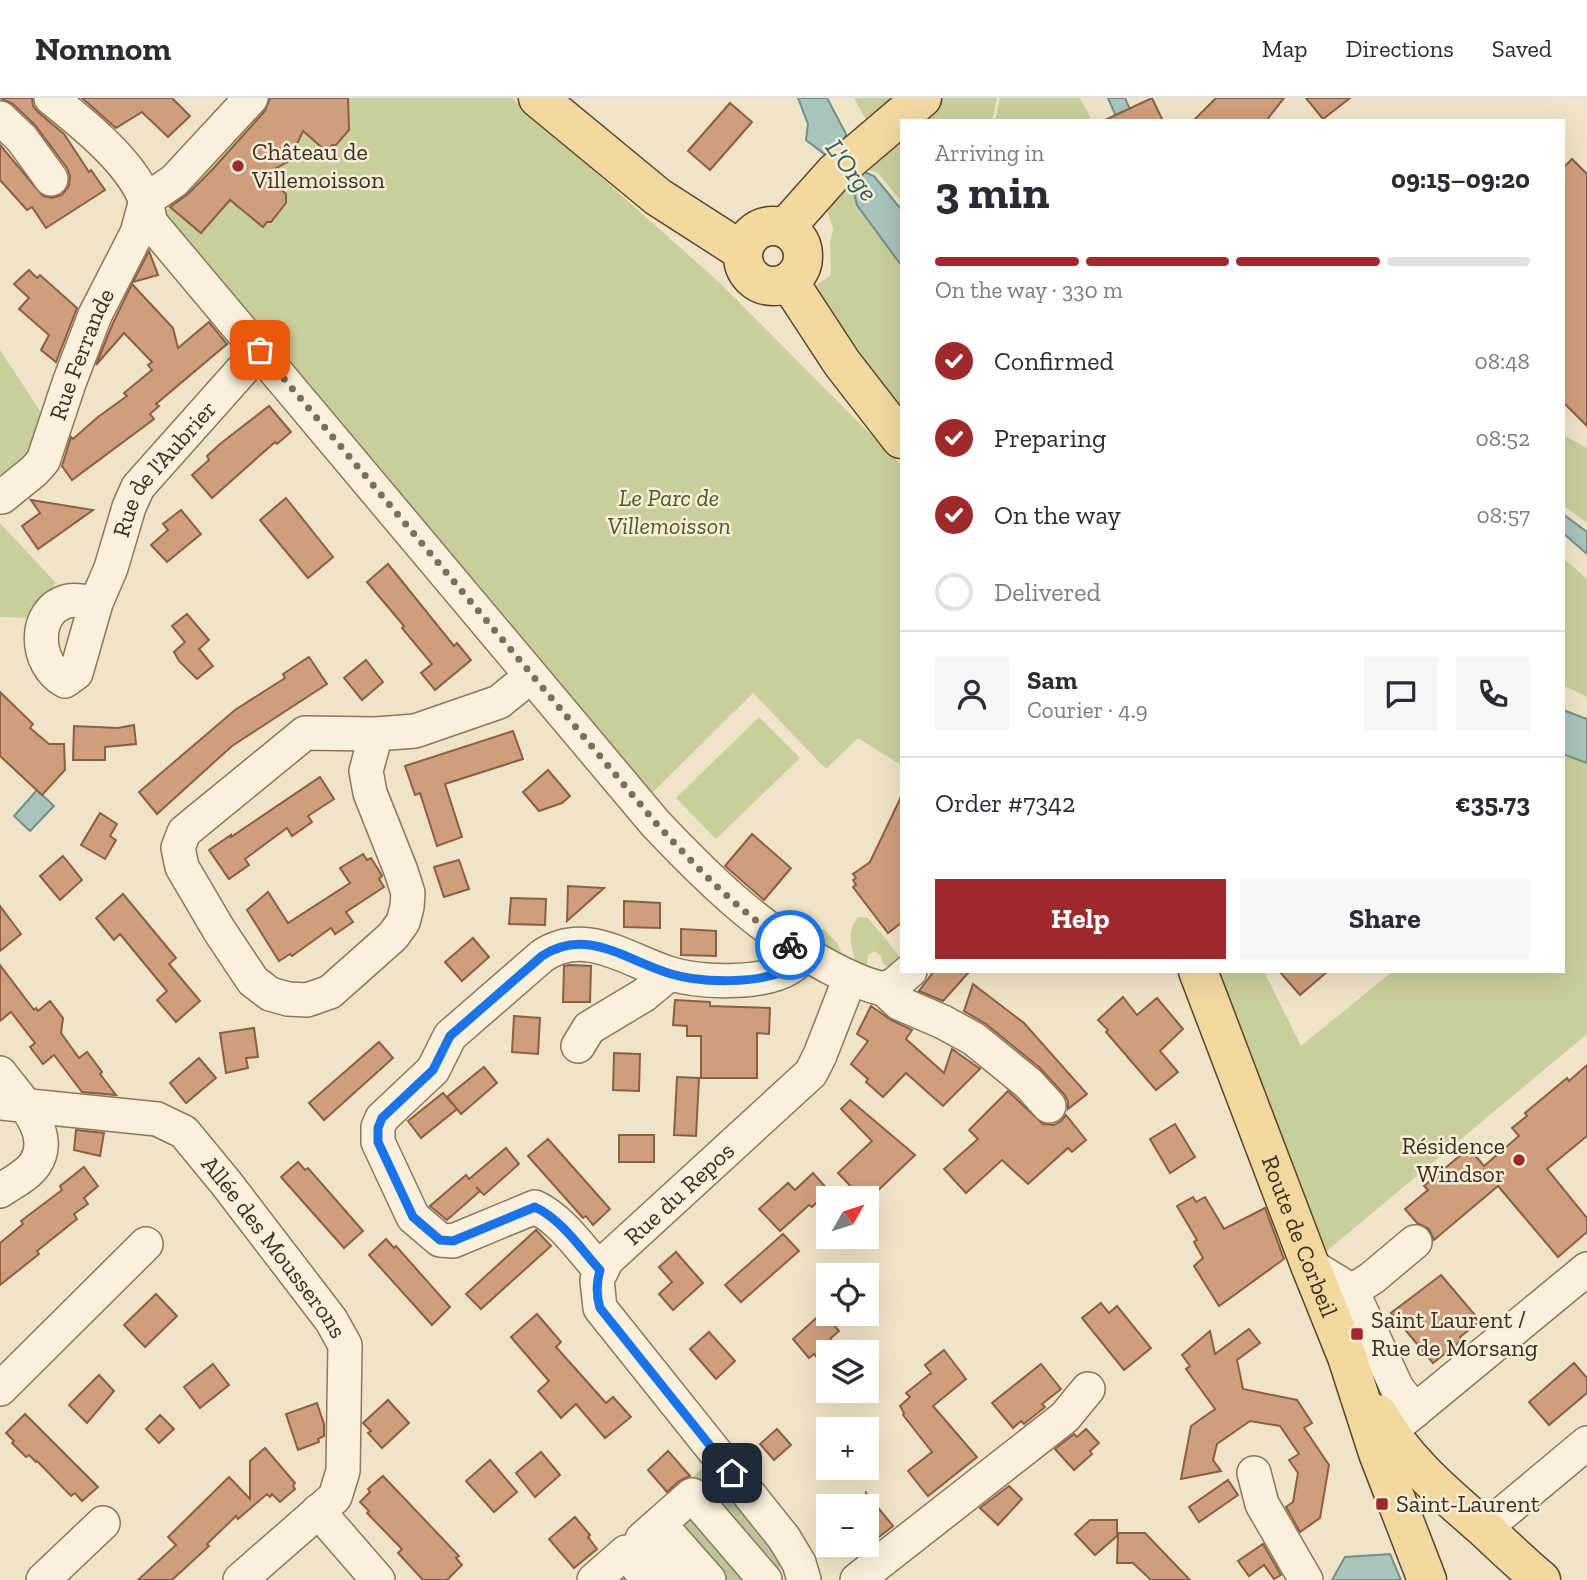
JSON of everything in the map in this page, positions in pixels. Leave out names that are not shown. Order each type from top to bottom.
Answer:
[{"type":"main road","points":[[538,98],[659,197],[742,251]]},
{"type":"main road","points":[[786,227],[845,163],[922,98]]},
{"type":"main road","points":[[775,225],[786,227],[798,239],[803,255],[800,270],[789,282],[772,286],[756,281],[745,268],[742,251],[745,242],[758,229],[775,225]]},
{"type":"main road","points":[[789,282],[842,363],[900,438]]},
{"type":"main road","name":"Route de Corbeil","points":[[1199,973],[1347,1357],[1378,1453],[1427,1580]]},
{"type":"main road","points":[[1347,1357],[1402,1421],[1410,1459],[1443,1493],[1541,1580]]},
{"type":"street","points":[[146,200],[174,181],[251,98]]},
{"type":"street","points":[[51,179],[11,128],[53,100],[128,170],[146,200],[151,223],[531,676],[688,858],[725,894],[769,930],[806,954],[850,978],[897,980],[899,1003],[974,1039],[1028,1083],[1049,1106]]},
{"type":"street","name":"Rue Ferrande","points":[[2,497],[43,461],[95,315],[137,233],[146,200]]},
{"type":"street","name":"Rue de l'Aubrier","points":[[96,603],[111,568],[129,507],[138,487],[260,350]]},
{"type":"street","points":[[376,734],[366,771],[370,793],[386,827],[408,893],[403,922],[393,936],[330,992],[307,1000],[270,994],[253,981],[182,867],[178,848],[184,832],[305,733],[376,734],[415,731],[499,702],[531,676]]},
{"type":"street","points":[[802,1579],[791,1548],[784,1538],[600,1308],[597,1288],[600,1270],[565,1230],[547,1213],[535,1207],[453,1241],[440,1240],[413,1217],[378,1142],[378,1128],[388,1112],[433,1070],[450,1036],[555,947],[569,943],[586,943],[669,974],[712,982],[738,981],[788,969],[806,954]]},
{"type":"street","points":[[578,1046],[589,1028],[644,995],[669,974]]},
{"type":"street","name":"Rue du Repos","points":[[600,1270],[607,1260],[811,1073],[850,978]]},
{"type":"street","points":[[0,1073],[12,1105],[41,1129],[40,1153],[34,1166],[0,1191]]},
{"type":"street","name":"Allée des Mousserons","points":[[12,1105],[157,1119],[184,1132],[226,1183],[323,1309],[345,1345],[343,1471],[326,1504]]},
{"type":"street","points":[[1352,1291],[1415,1242]]},
{"type":"street","points":[[0,1389],[146,1244]]},
{"type":"street","points":[[1310,1265],[1352,1291],[1397,1388],[1402,1421]]},
{"type":"street","points":[[1402,1421],[1587,1269]]},
{"type":"street","points":[[858,1580],[1065,1416],[1088,1389]]},
{"type":"street","points":[[1484,1529],[1587,1443]]},
{"type":"street","points":[[1254,1473],[1262,1504],[1306,1580]]},
{"type":"street","points":[[679,1580],[642,1539],[692,1495],[744,1577]]},
{"type":"street","points":[[240,1580],[326,1504],[378,1580]]},
{"type":"street","points":[[667,1517],[744,1577]]},
{"type":"street","points":[[43,1580],[103,1523]]},
{"type":"street","points":[[594,1580],[626,1552],[648,1580]]},
{"type":"green space","name":"Le Parc de Villemoisson","points":[[268,98],[512,98],[720,283],[900,464],[900,764],[858,738],[826,769],[753,693],[648,797],[162,216]]},
{"type":"green space","points":[[854,98],[901,98],[868,124]]},
{"type":"green space","points":[[936,98],[997,98],[992,119],[910,119]]},
{"type":"green space","points":[[1000,98],[1080,98],[1091,119],[995,119]]},
{"type":"green space","points":[[900,128],[900,200],[879,174],[864,168]]},
{"type":"green space","points":[[851,181],[858,205],[900,264],[900,438],[800,296],[831,275],[830,244],[833,229],[826,206]]},
{"type":"green space","points":[[0,350],[44,417],[21,466],[0,491]]},
{"type":"green space","points":[[1565,436],[1587,448],[1587,523],[1565,506]]},
{"type":"green space","points":[[0,523],[56,583],[29,618],[0,617]]},
{"type":"green space","points":[[1565,560],[1587,579],[1587,697],[1565,686]]},
{"type":"green space","points":[[759,717],[800,758],[716,839],[676,798]]},
{"type":"green space","points":[[1565,755],[1587,763],[1587,1034],[1310,1265],[1199,973],[1265,973],[1301,1046],[1391,973],[1565,973]]},
{"type":"green space","points":[[859,917],[868,918],[900,959],[889,969],[875,951],[868,955],[865,969],[856,965],[851,934]]},
{"type":"green space","points":[[824,929],[838,944],[843,957],[812,941]]},
{"type":"green space","points":[[705,1466],[777,1553],[782,1580],[576,1580]]},
{"type":"water","name":"L'Orge","points":[[798,98],[827,98],[846,134],[845,143],[862,171],[874,176],[900,208],[900,264],[857,205],[851,181],[828,157],[806,140],[808,124]]},
{"type":"water","points":[[1108,98],[1125,98],[1134,119],[1117,119]]},
{"type":"water","points":[[1565,516],[1587,532],[1587,554],[1565,535]]},
{"type":"water","points":[[1565,711],[1587,719],[1587,763],[1565,755]]},
{"type":"water","points":[[37,790],[54,806],[30,831],[14,816]]},
{"type":"water","points":[[1390,1554],[1401,1580],[1332,1580],[1345,1557]]},
{"type":"building","points":[[0,98],[32,98],[33,106],[64,134],[89,172],[91,170],[105,190],[46,228],[32,207],[27,210],[0,180],[0,145],[43,196],[52,198],[62,195],[69,186],[70,176],[35,125],[13,104]]},
{"type":"building","points":[[82,98],[172,98],[190,116],[168,137],[142,112],[116,128]]},
{"type":"building","name":"Château de Villemoisson","points":[[270,98],[348,98],[349,130],[327,152],[303,131],[289,161],[264,175],[286,194],[286,203],[271,222],[267,222],[263,227],[230,200],[201,233],[170,207],[188,194],[213,169],[265,111]]},
{"type":"building","points":[[1152,98],[1162,119],[1107,119]]},
{"type":"building","points":[[1216,98],[1284,98],[1268,119],[1195,119]]},
{"type":"building","points":[[1306,98],[1350,98],[1323,119]]},
{"type":"building","points":[[730,103],[752,122],[710,170],[688,151]]},
{"type":"building","points":[[1572,159],[1587,174],[1587,426],[1565,404],[1565,166]]},
{"type":"building","points":[[149,251],[158,275],[133,282]]},
{"type":"building","points":[[29,270],[37,278],[40,275],[77,308],[56,362],[41,350],[49,335],[19,309],[29,298],[14,284]]},
{"type":"building","points":[[132,284],[173,328],[178,348],[209,322],[227,344],[156,404],[159,406],[150,414],[154,419],[72,480],[62,466],[71,437],[73,439],[127,396],[124,393],[152,370],[148,365],[152,362],[124,333],[96,365]]},
{"type":"building","points":[[269,406],[291,432],[277,444],[275,442],[212,498],[192,475],[209,460],[207,456],[220,444]]},
{"type":"building","points":[[286,498],[333,557],[308,578],[260,520]]},
{"type":"building","points":[[31,500],[93,510],[38,549],[22,526],[40,513]]},
{"type":"building","points":[[181,510],[201,534],[167,562],[151,545],[168,530],[163,524]]},
{"type":"building","points":[[388,564],[454,646],[457,643],[471,660],[435,690],[421,673],[432,664],[367,582]]},
{"type":"building","points":[[187,614],[209,640],[199,649],[213,666],[197,679],[174,652],[185,642],[172,626]]},
{"type":"building","points":[[309,657],[327,684],[232,746],[157,814],[139,792],[235,710],[285,678],[283,674]]},
{"type":"building","points":[[366,660],[383,682],[362,700],[344,678]]},
{"type":"building","points":[[0,692],[33,724],[30,728],[49,744],[64,744],[65,770],[42,795],[0,756]]},
{"type":"building","points":[[134,725],[136,744],[105,747],[105,760],[73,760],[74,726],[118,728]]},
{"type":"building","points":[[513,731],[523,759],[445,784],[462,837],[437,846],[420,793],[415,795],[405,766]]},
{"type":"building","points":[[548,770],[570,796],[562,803],[539,811],[523,792]]},
{"type":"building","points":[[320,777],[334,799],[308,816],[312,822],[292,836],[287,828],[245,859],[249,865],[229,879],[209,850]]},
{"type":"building","points":[[900,799],[900,924],[888,933],[853,887],[856,885],[853,880],[856,878],[853,874],[870,862]]},
{"type":"building","points":[[100,813],[117,824],[110,836],[116,840],[105,859],[81,845]]},
{"type":"building","points":[[752,834],[791,868],[764,900],[725,866]]},
{"type":"building","points":[[363,854],[367,860],[371,858],[382,876],[379,879],[384,887],[346,912],[353,922],[335,934],[331,928],[292,956],[290,954],[279,961],[247,910],[268,892],[288,923],[350,883],[340,868]]},
{"type":"building","points":[[63,856],[82,880],[60,900],[40,876]]},
{"type":"building","points":[[459,860],[469,889],[444,897],[434,867]]},
{"type":"building","points":[[568,886],[604,888],[567,921]]},
{"type":"building","points":[[123,894],[176,958],[169,964],[200,1001],[176,1022],[157,1000],[167,991],[120,934],[114,940],[96,918]]},
{"type":"building","points":[[511,898],[546,899],[545,925],[509,924]]},
{"type":"building","points":[[624,901],[660,903],[660,928],[624,927]]},
{"type":"building","points":[[0,906],[21,934],[0,951]]},
{"type":"building","points":[[681,929],[716,931],[716,956],[681,955]]},
{"type":"building","points":[[473,938],[489,957],[462,981],[445,962]]},
{"type":"building","points":[[0,965],[34,1010],[36,1008],[38,1011],[50,1001],[63,1018],[61,1033],[79,1058],[87,1052],[116,1095],[82,1092],[54,1055],[43,1064],[30,1047],[35,1043],[11,1012],[0,1021]]},
{"type":"building","points":[[564,966],[591,966],[590,1002],[563,1002]]},
{"type":"building","points":[[932,973],[968,973],[943,1001],[919,991]]},
{"type":"building","points":[[1281,973],[1326,973],[1300,995]]},
{"type":"building","points":[[973,984],[1024,1023],[1087,1094],[1068,1109],[1064,1094],[1040,1068],[986,1024],[964,1011]]},
{"type":"building","points":[[1123,997],[1137,1015],[1157,998],[1183,1029],[1160,1051],[1178,1072],[1156,1090],[1098,1020]]},
{"type":"building","points":[[675,1000],[710,1002],[710,1006],[770,1008],[769,1034],[757,1033],[757,1078],[701,1078],[701,1036],[687,1036],[687,1026],[673,1025]]},
{"type":"building","points":[[871,1006],[912,1030],[906,1039],[944,1073],[952,1049],[980,1069],[943,1106],[906,1073],[883,1097],[851,1064],[868,1041],[857,1034]]},
{"type":"building","points":[[514,1016],[540,1018],[538,1054],[512,1052]]},
{"type":"building","points":[[254,1028],[258,1057],[246,1058],[248,1068],[226,1073],[220,1033]]},
{"type":"building","points":[[379,1042],[393,1058],[324,1120],[309,1103]]},
{"type":"building","points":[[614,1053],[640,1054],[639,1091],[613,1090]]},
{"type":"building","points":[[199,1058],[216,1078],[186,1103],[170,1083]]},
{"type":"building","name":"Résidence Windsor","points":[[1587,1065],[1587,1136],[1547,1169],[1587,1218],[1587,1232],[1558,1257],[1498,1186],[1434,1240],[1429,1229],[1417,1223],[1405,1209],[1428,1190],[1424,1186],[1469,1148],[1484,1166],[1519,1136],[1512,1128],[1527,1116],[1525,1113]]},
{"type":"building","points":[[484,1067],[497,1083],[461,1114],[447,1097]]},
{"type":"building","points":[[677,1077],[699,1078],[696,1136],[674,1135]]},
{"type":"building","points":[[1008,1091],[1043,1124],[1054,1125],[1066,1115],[1086,1140],[1072,1152],[1068,1148],[1028,1184],[1002,1160],[966,1193],[944,1169],[978,1139],[969,1130]]},
{"type":"building","points":[[443,1093],[457,1109],[421,1138],[408,1121]]},
{"type":"building","points":[[850,1100],[915,1155],[879,1190],[879,1186],[850,1186],[838,1173],[872,1141],[841,1109]]},
{"type":"building","points":[[1175,1124],[1195,1157],[1170,1173],[1150,1139]]},
{"type":"building","points":[[76,1130],[104,1133],[100,1156],[74,1150]]},
{"type":"building","points":[[619,1135],[654,1135],[654,1162],[619,1162]]},
{"type":"building","points":[[548,1139],[610,1209],[593,1225],[586,1216],[583,1218],[528,1156]]},
{"type":"building","points":[[506,1148],[519,1164],[484,1195],[480,1191],[447,1220],[430,1206],[466,1175],[469,1179]]},
{"type":"building","points":[[298,1162],[305,1170],[308,1168],[363,1231],[344,1248],[281,1177]]},
{"type":"building","points":[[84,1167],[98,1186],[84,1198],[88,1204],[74,1214],[77,1219],[37,1251],[39,1254],[0,1285],[0,1243],[23,1224],[21,1221],[62,1190],[60,1186]]},
{"type":"building","points":[[813,1173],[825,1186],[816,1186],[816,1203],[812,1207],[809,1205],[780,1231],[759,1209],[788,1183],[795,1190]]},
{"type":"building","points":[[1193,1197],[1196,1202],[1205,1197],[1224,1229],[1265,1208],[1284,1259],[1219,1306],[1194,1266],[1203,1258],[1194,1242],[1197,1240],[1177,1206]]},
{"type":"building","points":[[536,1230],[551,1246],[481,1309],[466,1294]]},
{"type":"building","points":[[783,1234],[799,1251],[741,1302],[725,1285]]},
{"type":"building","points":[[386,1239],[394,1248],[396,1246],[450,1307],[432,1325],[369,1255]]},
{"type":"building","points":[[676,1252],[703,1283],[673,1310],[659,1294],[672,1282],[659,1267]]},
{"type":"building","points":[[1441,1275],[1480,1321],[1460,1337],[1462,1340],[1433,1363],[1391,1313]]},
{"type":"building","points":[[156,1294],[177,1316],[145,1347],[124,1325]]},
{"type":"building","points":[[1101,1303],[1109,1313],[1117,1306],[1151,1348],[1124,1370],[1082,1318]]},
{"type":"building","points":[[537,1314],[561,1342],[556,1347],[606,1403],[613,1397],[631,1417],[605,1438],[576,1404],[561,1418],[538,1391],[549,1381],[511,1337]]},
{"type":"building","points":[[816,1318],[816,1326],[835,1326],[839,1331],[831,1340],[816,1340],[816,1356],[814,1354],[809,1358],[793,1339]]},
{"type":"building","points":[[1249,1329],[1260,1343],[1237,1360],[1243,1389],[1297,1400],[1312,1423],[1304,1428],[1329,1465],[1320,1518],[1300,1532],[1286,1507],[1293,1502],[1298,1473],[1289,1460],[1299,1454],[1280,1426],[1250,1421],[1217,1444],[1213,1460],[1221,1471],[1181,1479],[1191,1426],[1215,1409],[1186,1369],[1190,1366],[1182,1355],[1210,1331],[1215,1354]]},
{"type":"building","points":[[709,1332],[735,1361],[716,1379],[690,1349]]},
{"type":"building","points":[[944,1350],[966,1379],[933,1406],[977,1457],[928,1496],[908,1471],[932,1452],[903,1415],[900,1406],[910,1397],[906,1393],[931,1373],[925,1365]]},
{"type":"building","points":[[1574,1363],[1587,1378],[1587,1393],[1549,1425],[1529,1402]]},
{"type":"building","points":[[213,1364],[229,1385],[200,1408],[184,1387]]},
{"type":"building","points":[[1041,1364],[1061,1389],[1042,1404],[1045,1407],[1024,1424],[1021,1421],[1013,1428],[992,1403]]},
{"type":"building","points":[[99,1375],[114,1391],[87,1423],[69,1405]]},
{"type":"building","points":[[388,1400],[409,1423],[382,1448],[363,1423]]},
{"type":"building","points":[[317,1403],[324,1424],[324,1436],[318,1439],[319,1442],[298,1450],[286,1414]]},
{"type":"building","points":[[25,1414],[98,1487],[82,1501],[75,1493],[71,1496],[37,1461],[29,1455],[26,1457],[12,1443],[14,1441],[6,1433]]},
{"type":"building","points":[[160,1415],[174,1429],[159,1443],[146,1429]]},
{"type":"building","points":[[777,1429],[791,1445],[774,1460],[760,1444]]},
{"type":"building","points":[[1086,1429],[1099,1443],[1090,1451],[1092,1454],[1074,1470],[1055,1449],[1074,1434],[1077,1437]]},
{"type":"building","points":[[265,1448],[295,1483],[295,1489],[280,1502],[272,1494],[270,1497],[267,1494],[238,1519],[236,1516],[207,1544],[209,1546],[172,1580],[138,1580],[176,1545],[168,1537],[229,1477],[250,1499],[250,1461]]},
{"type":"building","points":[[668,1451],[690,1476],[679,1481],[667,1492],[648,1470]]},
{"type":"building","points":[[541,1452],[560,1475],[535,1497],[516,1473]]},
{"type":"building","points":[[490,1460],[517,1492],[494,1512],[466,1481]]},
{"type":"building","points":[[383,1476],[459,1556],[456,1558],[462,1565],[447,1580],[423,1580],[398,1553],[402,1549],[367,1513],[369,1511],[360,1502],[370,1492],[368,1489]]},
{"type":"building","points":[[1228,1480],[1238,1495],[1199,1522],[1189,1507]]},
{"type":"building","points":[[1009,1486],[1022,1499],[998,1525],[980,1508]]},
{"type":"building","points":[[879,1509],[893,1526],[879,1537]]},
{"type":"building","points":[[575,1517],[590,1535],[588,1537],[597,1549],[574,1568],[549,1539]]},
{"type":"building","points":[[1090,1520],[1117,1520],[1117,1536],[1095,1555],[1075,1534]]},
{"type":"building","points":[[1118,1533],[1145,1533],[1190,1580],[1151,1580],[1133,1563],[1117,1563]]},
{"type":"building","points":[[1263,1544],[1281,1575],[1274,1579],[1264,1565],[1249,1576],[1238,1561]]},
{"type":"way so far","points":[[260,350],[656,823],[725,894],[790,945]]},
{"type":"place","name":"Château de Villemoisson","points":[[238,166]]},
{"type":"place","name":"Résidence Windsor","points":[[1519,1160]]},
{"type":"place","name":"Saint Laurent / Rue de Morsang","points":[[1357,1334]]},
{"type":"place","name":"Saint-Laurent","points":[[1382,1504]]},
{"type":"route","points":[[732,1473],[600,1308],[597,1280],[600,1270],[565,1230],[547,1213],[535,1207],[453,1241],[440,1240],[413,1217],[378,1142],[378,1128],[382,1118],[394,1105],[433,1070],[450,1036],[555,947],[569,943],[586,943],[669,974],[712,982],[738,981],[788,969],[806,954],[790,945]]}]
